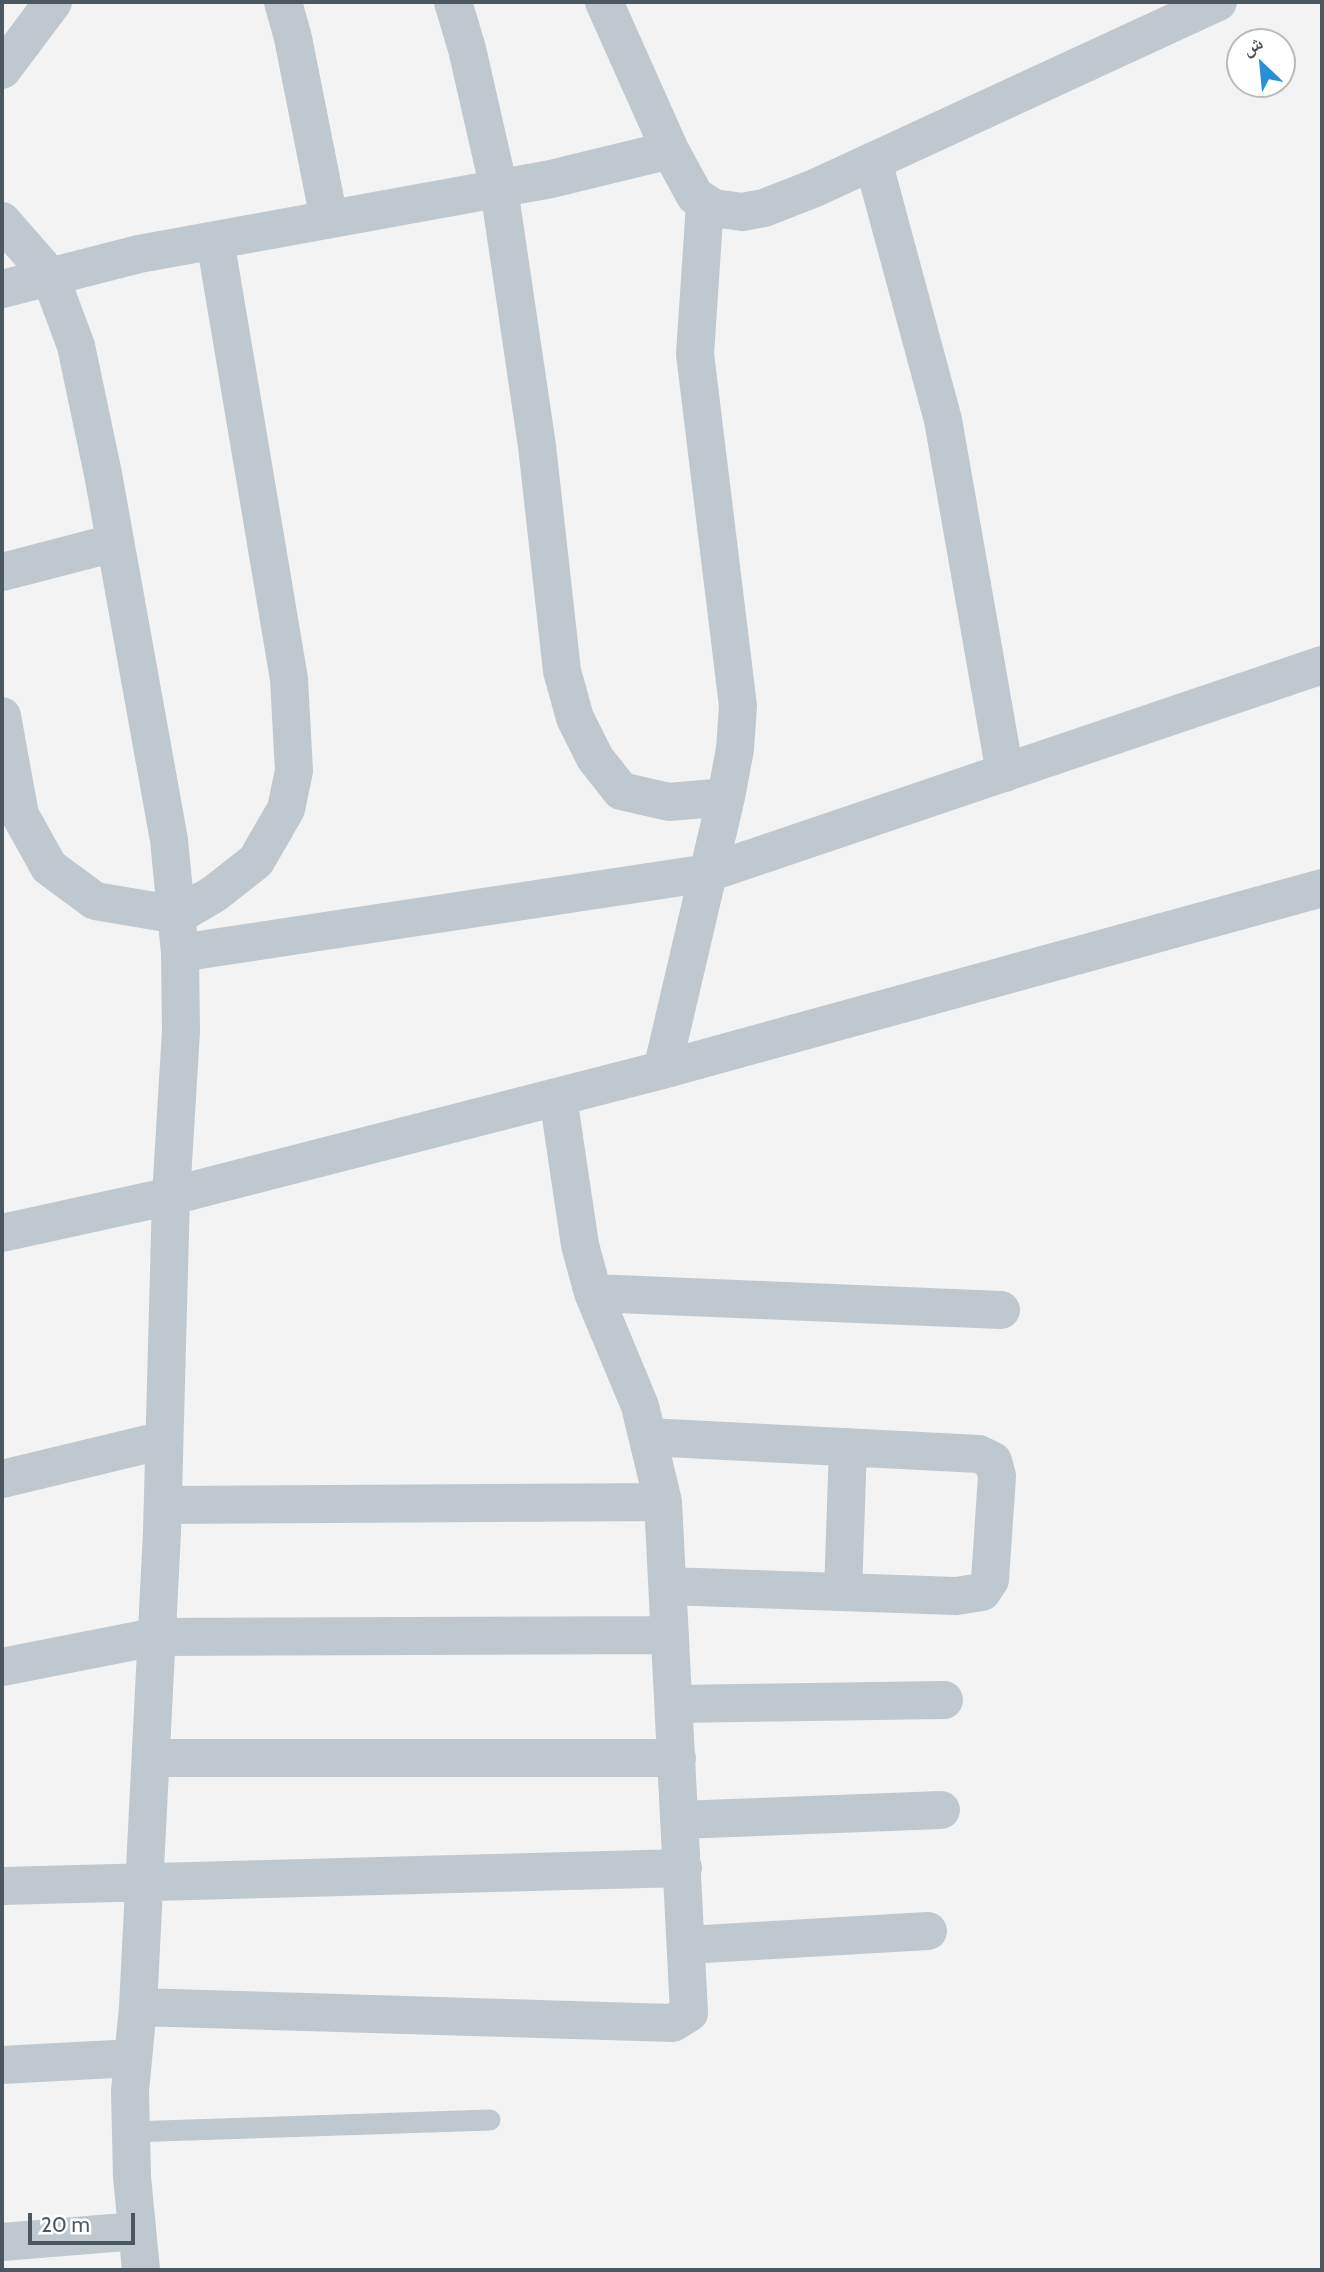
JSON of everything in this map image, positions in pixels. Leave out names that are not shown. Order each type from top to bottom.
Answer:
[{"type":"street","points":[[2,69],[53,2]]},
{"type":"street","points":[[283,2],[293,38],[329,219]]},
{"type":"street","points":[[453,2],[499,189],[537,446],[562,671],[575,718],[595,758],[621,791],[669,802],[726,797]]},
{"type":"street","points":[[604,2],[670,150],[695,196],[705,204],[742,212],[764,208],[873,161],[1218,2]]},
{"type":"street","points":[[2,289],[139,254],[499,189],[670,150]]},
{"type":"street","points":[[873,161],[943,420],[1004,773]]},
{"type":"street","points":[[662,1070],[726,797],[735,749],[738,706],[695,354],[705,204]]},
{"type":"street","points":[[2,221],[50,276],[76,346],[169,840],[178,915],[181,1031],[171,1196],[163,1505],[130,2132],[141,2270]]},
{"type":"street","points":[[2,716],[20,815],[49,867],[95,901],[178,915],[214,894],[256,861],[286,808],[295,771],[289,679],[215,240]]},
{"type":"street","points":[[2,572],[114,543]]},
{"type":"street","points":[[180,953],[708,873],[1322,666]]},
{"type":"street","points":[[2,1233],[171,1196],[662,1070],[1322,888]]},
{"type":"street","points":[[138,2007],[673,2023],[689,2013],[663,1502],[640,1406],[593,1293],[580,1245],[558,1097]]},
{"type":"street","points":[[593,1293],[1002,1310]]},
{"type":"street","points":[[648,1437],[979,1454],[993,1461],[997,1476],[990,1580],[982,1592],[956,1596],[668,1586]]},
{"type":"street","points":[[2,1479],[164,1440]]},
{"type":"street","points":[[843,1592],[848,1447]]},
{"type":"street","points":[[163,1505],[663,1502]]},
{"type":"street","points":[[2,1667],[155,1637],[670,1635]]},
{"type":"street","points":[[674,1704],[944,1700]]},
{"type":"street","points":[[151,1758],[677,1758]]},
{"type":"street","points":[[680,1821],[941,1810]]},
{"type":"street","points":[[2,1886],[683,1868]]},
{"type":"street","points":[[687,1945],[928,1931]]},
{"type":"street","points":[[2,2065],[133,2058]]},
{"type":"street","points":[[2,2242],[137,2231]]},
{"type":"lane","points":[[130,2132],[490,2120]]}]
